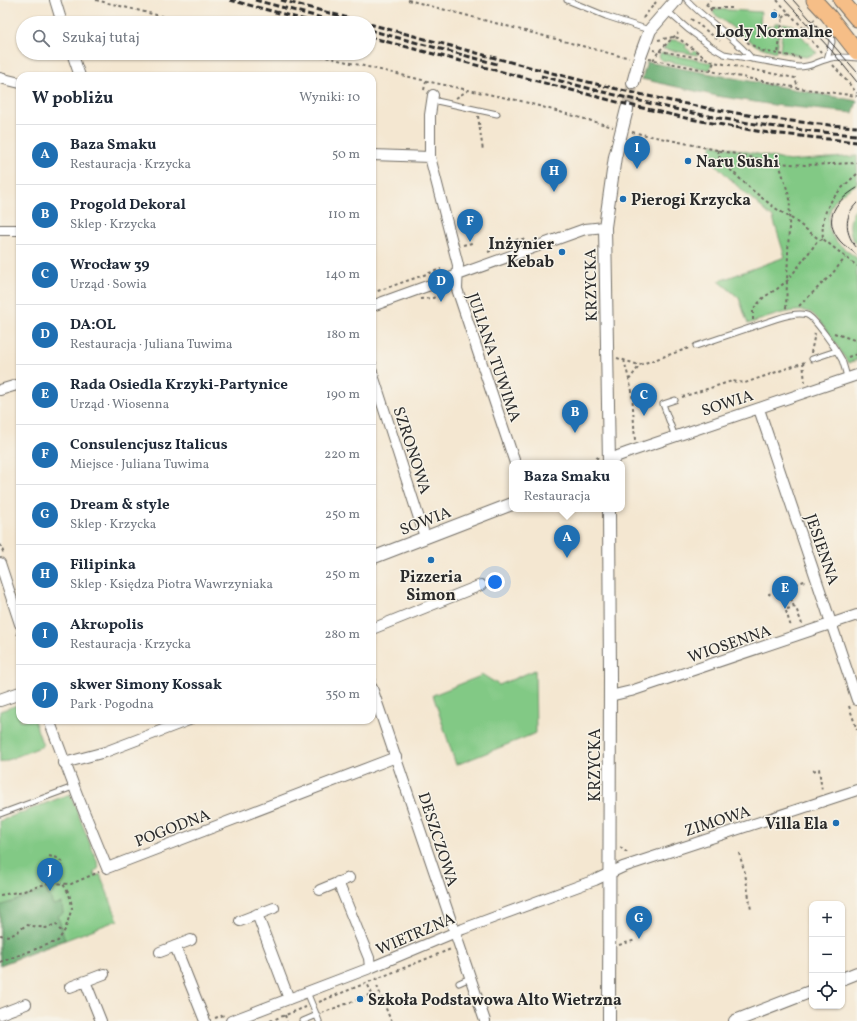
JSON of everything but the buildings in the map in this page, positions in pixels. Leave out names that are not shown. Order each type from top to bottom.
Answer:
[{"type":"main road","points":[[814,0],[822,16],[857,52]]},
{"type":"main road","points":[[841,0],[857,19]]},
{"type":"street","points":[[55,0],[60,16]]},
{"type":"street","points":[[633,83],[640,57],[666,10],[678,0]]},
{"type":"street","points":[[74,60],[79,72]]},
{"type":"street","points":[[0,78],[16,82]]},
{"type":"street","name":"JULIANA TUWIMA","points":[[429,97],[430,157],[458,265],[457,291],[514,460]]},
{"type":"street","name":"KRZYCKA","points":[[609,460],[604,227],[615,157],[627,109]]},
{"type":"street","points":[[376,154],[430,157]]},
{"type":"street","points":[[376,305],[585,228],[604,227]]},
{"type":"street","points":[[0,230],[16,230]]},
{"type":"street","name":"SOWIA","points":[[613,460],[618,456],[852,376]]},
{"type":"street","points":[[0,390],[16,385]]},
{"type":"street","name":"SZRONOWA","points":[[376,385],[425,538]]},
{"type":"street","name":"JESIENNA","points":[[759,409],[832,624],[852,701]]},
{"type":"street","name":"SOWIA","points":[[376,556],[509,505]]},
{"type":"street","name":"KRZYCKA","points":[[609,512],[609,1021]]},
{"type":"street","points":[[0,563],[16,612]]},
{"type":"street","points":[[376,627],[481,585]]},
{"type":"street","name":"WIOSENNA","points":[[610,696],[631,692],[857,615]]},
{"type":"street","points":[[0,700],[16,694]]},
{"type":"street","name":"DESZCZOWA","points":[[376,700],[485,1021]]},
{"type":"street","name":"POGODNA","points":[[50,724],[64,763],[106,868],[396,757]]},
{"type":"street","points":[[64,763],[105,752],[178,724]]},
{"type":"street","name":"ZIMOWA","points":[[609,872],[857,790]]},
{"type":"street","name":"WIETRZNA","points":[[231,1021],[253,1015],[289,999],[455,933],[595,880],[609,872]]},
{"type":"street","points":[[320,890],[349,878]]},
{"type":"street","points":[[338,882],[369,958],[370,968]]},
{"type":"street","points":[[240,921],[274,908]]},
{"type":"street","points":[[256,914],[289,999]]},
{"type":"street","points":[[160,952],[191,940]]},
{"type":"street","points":[[175,946],[205,1021]]},
{"type":"street","points":[[70,987],[104,974]]},
{"type":"street","points":[[845,978],[857,974]]},
{"type":"street","points":[[85,981],[101,1021]]},
{"type":"street","points":[[735,1021],[809,992]]},
{"type":"street","points":[[3,1016],[26,1004]]},
{"type":"lane","points":[[567,0],[653,35]]},
{"type":"lane","points":[[678,0],[699,12],[744,48],[752,59]]},
{"type":"lane","points":[[666,10],[684,27],[724,54],[803,67],[809,67],[827,59],[844,57],[857,58]]},
{"type":"lane","points":[[822,16],[832,42],[827,59]]},
{"type":"lane","points":[[429,97],[497,114]]},
{"type":"lane","points":[[696,346],[787,316],[805,315],[810,317],[818,326],[852,376]]},
{"type":"lane","points":[[812,359],[836,351]]},
{"type":"lane","points":[[674,437],[663,404],[675,400]]},
{"type":"lane","points":[[0,814],[74,787]]},
{"type":"lane","points":[[459,983],[470,978]]},
{"type":"lane","points":[[307,992],[319,1021]]},
{"type":"lane","points":[[303,1021],[317,1015]]},
{"type":"path","points":[[96,0],[161,16]]},
{"type":"path","points":[[408,0],[620,56],[633,57]]},
{"type":"path","points":[[710,0],[706,6],[710,8],[733,8]]},
{"type":"path","points":[[777,0],[804,29],[821,52],[817,54]]},
{"type":"path","points":[[643,18],[655,2]]},
{"type":"path","points":[[776,10],[784,18]]},
{"type":"path","points":[[778,54],[782,23],[784,18],[789,13]]},
{"type":"path","points":[[804,29],[822,16]]},
{"type":"path","points":[[691,19],[720,41]]},
{"type":"path","points":[[653,60],[659,51],[678,33]]},
{"type":"path","points":[[653,35],[673,37],[683,40],[707,59]]},
{"type":"path","points":[[743,38],[762,51],[805,59]]},
{"type":"path","points":[[653,45],[650,49],[707,59],[714,62],[795,78],[798,88]]},
{"type":"path","points":[[646,58],[798,88],[857,94]]},
{"type":"path","points":[[338,60],[426,81],[521,101],[616,128]]},
{"type":"path","points":[[710,71],[714,62]]},
{"type":"path","points":[[833,65],[857,94]]},
{"type":"path","points":[[426,81],[429,97]]},
{"type":"path","points":[[449,102],[468,90]]},
{"type":"path","points":[[479,122],[483,150]]},
{"type":"path","points":[[628,131],[778,163],[805,165],[857,163]]},
{"type":"path","points":[[718,150],[720,160],[746,185],[774,208],[790,217],[820,240]]},
{"type":"path","points":[[778,163],[790,199],[787,316]]},
{"type":"path","points":[[857,174],[830,201],[822,228],[824,239],[845,258],[857,266]]},
{"type":"path","points":[[462,239],[464,250]]},
{"type":"path","points":[[752,323],[754,309],[764,297],[788,280],[820,240],[824,239]]},
{"type":"path","points":[[463,245],[472,241]]},
{"type":"path","points":[[787,316],[832,274],[845,258]]},
{"type":"path","points":[[376,292],[443,269]]},
{"type":"path","points":[[675,400],[732,381],[744,383],[812,359],[811,353],[816,328],[818,326]]},
{"type":"path","points":[[825,336],[831,332],[857,341]]},
{"type":"path","points":[[616,358],[639,365],[696,346]]},
{"type":"path","points":[[624,360],[632,391],[635,442]]},
{"type":"path","points":[[803,362],[806,384]]},
{"type":"path","points":[[629,380],[641,364]]},
{"type":"path","points":[[770,595],[769,594],[807,580]]},
{"type":"path","points":[[787,588],[802,624]]},
{"type":"path","points":[[791,628],[786,610],[794,606]]},
{"type":"path","points":[[852,701],[857,730]]},
{"type":"path","points":[[813,771],[819,769],[825,800]]},
{"type":"path","points":[[739,853],[745,873],[751,910]]},
{"type":"path","points":[[49,856],[58,858],[62,862],[57,883]]},
{"type":"path","points":[[0,895],[24,891],[48,883],[71,884],[95,874]]},
{"type":"path","points":[[0,962],[58,941],[65,930],[70,915],[72,901],[63,884]]},
{"type":"path","points":[[0,935],[5,937],[12,936],[26,925],[46,928],[56,924],[60,930],[65,930]]},
{"type":"path","points":[[618,945],[636,940]]},
{"type":"path","points":[[270,1021],[459,945]]},
{"type":"path","points":[[317,1015],[372,994],[367,983]]},
{"type":"path","points":[[377,986],[391,1021]]},
{"type":"path","points":[[285,1015],[287,1021]]},
{"type":"green space","points":[[714,9],[761,12],[760,26],[774,27],[775,23],[780,23],[776,52],[757,46],[713,13]]},
{"type":"green space","points":[[783,23],[792,25],[817,53],[806,57],[780,51]]},
{"type":"green space","points":[[671,40],[687,45],[685,47],[692,53],[694,51],[698,53],[697,55],[663,49]]},
{"type":"green space","points":[[663,53],[712,63],[710,70],[661,60],[659,56]]},
{"type":"green space","points":[[647,62],[857,101],[853,113],[774,105],[717,96],[642,79]]},
{"type":"green space","points":[[712,144],[789,161],[857,156],[857,184],[836,199],[832,206],[828,220],[831,234],[835,240],[857,258],[857,360],[848,363],[824,327],[809,312],[786,312],[748,324],[739,298],[719,281],[785,257],[773,218],[709,158]]},
{"type":"green space","points":[[857,207],[857,245],[850,231],[850,221]]},
{"type":"green space","points":[[535,670],[536,733],[456,765],[433,695],[483,675],[499,685]]},
{"type":"green space","points":[[16,705],[16,724],[35,724],[43,746],[0,763],[0,711]]},
{"type":"green space","points":[[70,794],[99,866],[94,872],[95,876],[100,874],[118,920],[0,965],[0,821]]},
{"type":"green space","points":[[47,889],[53,905],[62,903],[63,913],[58,916],[65,940],[0,965],[0,906]]},
{"type":"tunnel","points":[[627,109],[633,83]]},
{"type":"tram line","points":[[785,0],[831,50],[857,82]]},
{"type":"tram line","points":[[793,0],[857,72]]},
{"type":"tram line","points":[[857,188],[843,198],[834,210],[832,217],[834,233],[844,245],[857,255]]},
{"type":"tram line","points":[[857,203],[849,214],[847,226],[850,237],[857,248]]},
{"type":"railway","points":[[230,0],[291,16]]},
{"type":"railway","points":[[255,0],[315,16]]},
{"type":"railway","points":[[281,0],[341,16]]},
{"type":"railway","points":[[376,26],[611,88],[672,101],[733,113],[857,127]]},
{"type":"railway","points":[[376,32],[497,64]]},
{"type":"railway","points":[[376,39],[621,103],[690,119],[762,132],[857,142]]},
{"type":"railway","points":[[541,76],[642,102],[703,115],[741,122],[818,132],[857,135]]},
{"type":"place","name":"Lody Normalne","points":[[774,15]]},
{"type":"place","name":"Naru Sushi","points":[[688,161]]},
{"type":"place","name":"Akrωpolis","points":[[637,169]]},
{"type":"place","name":"Filipinka","points":[[554,192]]},
{"type":"place","name":"Pierogi Krzycka","points":[[623,199]]},
{"type":"place","name":"Consulencjusz Italicus","points":[[470,242]]},
{"type":"place","name":"Inżynier Kebab","points":[[562,252]]},
{"type":"place","name":"DA:OL","points":[[441,302]]},
{"type":"place","name":"Wrocław 39","points":[[644,416]]},
{"type":"place","name":"Progold Dekoral","points":[[575,433]]},
{"type":"place","name":"Baza Smaku","points":[[567,558]]},
{"type":"place","name":"Pizzeria Simon","points":[[431,560]]},
{"type":"place","name":"Rada Osiedla Krzyki-Partynice","points":[[785,609]]},
{"type":"place","name":"Villa Ela","points":[[836,823]]},
{"type":"place","name":"skwer Simony Kossak","points":[[50,891]]},
{"type":"place","name":"Dream & style","points":[[639,939]]},
{"type":"place","name":"Szkoła Podstawowa Alto Wietrzna","points":[[360,999]]}]
